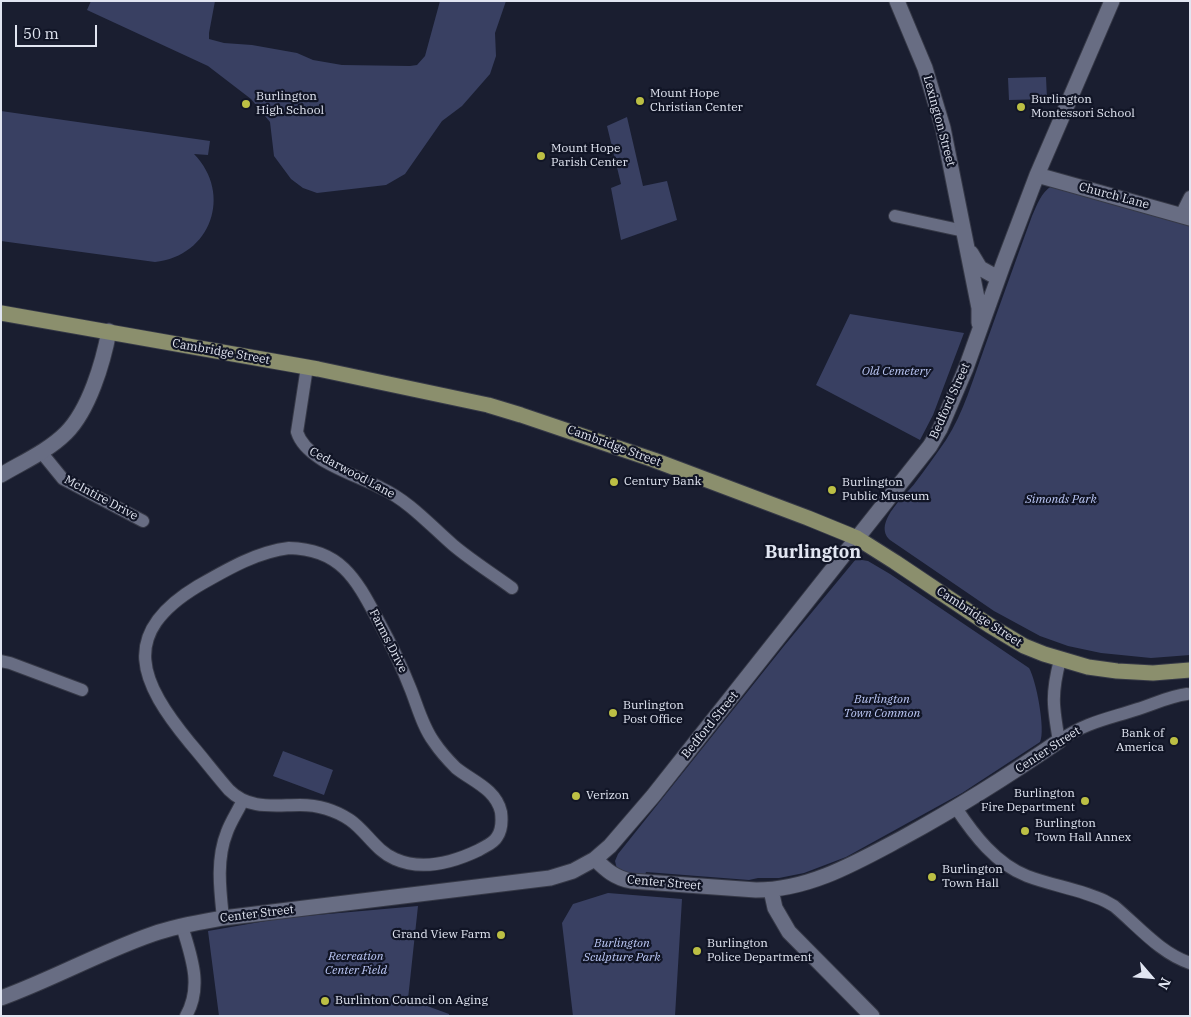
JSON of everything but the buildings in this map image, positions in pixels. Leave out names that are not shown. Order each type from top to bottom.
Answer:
[{"type":"main road","name":"Lexington Street","points":[[897,1],[914,41],[943,128],[979,308],[979,332]]},
{"type":"main road","name":"Bedford Street","points":[[595,859],[610,846],[644,808],[930,446],[951,404],[1037,175],[1112,1]]},
{"type":"main road","name":"Church Lane","points":[[1037,175],[1185,216]]},
{"type":"main road","name":"Lexington Street","points":[[965,238],[980,268],[998,278]]},
{"type":"main road","name":"Cambridge Street","points":[[1,313],[307,367],[488,405],[654,460],[857,538],[1005,635],[1031,649],[1060,660],[1088,667],[1117,671],[1153,673],[1190,670]]},
{"type":"main road","points":[[1,475],[41,452],[66,434],[80,414],[97,375],[110,332]]},
{"type":"main road","name":"Center Street","points":[[1,998],[32,987],[141,939],[182,926],[224,918],[550,878],[573,871],[595,859],[610,873],[624,880],[738,890],[770,890],[809,882],[845,868],[956,808],[1005,778],[1059,741]]},
{"type":"main road","points":[[770,890],[775,908],[789,932],[872,1016]]},
{"type":"street","points":[[1185,216],[1190,197]]},
{"type":"street","points":[[895,216],[965,238]]},
{"type":"street","name":"Cedarwood Lane","points":[[307,367],[297,432],[299,440],[306,449],[318,458],[383,488],[399,498],[455,546],[512,588]]},
{"type":"street","name":"McIntire Drive","points":[[41,452],[63,479],[143,521]]},
{"type":"street","name":"Farms Drive","points":[[295,548],[312,550],[336,562],[356,581],[398,660],[429,734],[451,763],[492,795],[501,811],[500,830],[496,840],[458,860],[436,864],[411,864],[388,856],[355,823],[335,812],[311,806],[264,806],[243,800],[226,787],[163,707],[146,673],[144,656],[146,642],[152,629],[166,610],[190,591],[227,569],[278,550],[295,548]]},
{"type":"street","points":[[1059,741],[1052,700],[1054,681],[1060,660]]},
{"type":"street","points":[[1,661],[82,690]]},
{"type":"street","name":"Center Street","points":[[1059,741],[1077,729],[1093,722],[1175,696],[1187,694]]},
{"type":"street","points":[[224,918],[220,888],[222,849],[230,823],[243,800]]},
{"type":"street","points":[[956,808],[983,843],[1009,867],[1029,877],[1105,901],[1114,906],[1165,950],[1178,959],[1190,963]]},
{"type":"street","points":[[182,926],[195,977],[194,999],[186,1016]]},
{"type":"green space","points":[[91,1],[215,1],[209,39],[224,43],[252,45],[297,53],[313,60],[342,65],[410,66],[417,65],[425,56],[440,1],[506,1],[495,33],[496,56],[490,74],[462,106],[442,121],[405,174],[386,185],[317,193],[303,188],[291,179],[274,156],[270,122],[251,99],[208,66],[87,10]]},
{"type":"green space","points":[[1046,77],[1047,99],[1009,100],[1008,78]]},
{"type":"green space","points":[[1,111],[210,141],[208,155],[194,154],[206,170],[212,187],[214,204],[210,221],[202,236],[190,248],[174,257],[155,262],[1,241]]},
{"type":"green space","points":[[627,117],[643,186],[667,181],[677,220],[621,240],[611,188],[621,184],[607,126]]},
{"type":"green space","name":"Simonds Park","points":[[1052,186],[1190,225],[1190,655],[1151,658],[1101,653],[1068,646],[1040,636],[994,611],[890,540],[886,533],[885,526],[892,510],[927,467],[946,440],[958,418],[1032,216],[1042,195]]},
{"type":"green space","name":"Old Cemetery","points":[[850,314],[964,333],[933,415],[920,440],[816,385]]},
{"type":"green space","name":"Burlington Town Common","points":[[856,559],[868,561],[890,574],[1029,668],[1035,683],[1039,705],[1042,727],[1040,742],[962,793],[846,857],[804,873],[779,878],[749,880],[646,872],[645,875],[628,874],[617,869],[615,861],[618,854]]},
{"type":"green space","points":[[283,751],[333,770],[324,795],[273,776]]},
{"type":"green space","name":"Burlington Sculpture Park","points":[[608,893],[682,899],[675,1016],[573,1016],[562,923],[573,904]]},
{"type":"green space","name":"Recreation Center Field","points":[[418,906],[408,999],[449,1014],[449,1016],[219,1016],[208,931],[283,918]]},
{"type":"place","name":"Mount Hope Christian Center","points":[[640,101]]},
{"type":"place","name":"Burlington High School","points":[[246,104]]},
{"type":"place","name":"Burlington Montessori School","points":[[1021,107]]},
{"type":"place","name":"Mount Hope Parish Center","points":[[541,156]]},
{"type":"place","name":"Century Bank","points":[[614,482]]},
{"type":"place","name":"Burlington Public Museum","points":[[832,490]]},
{"type":"place","name":"Burlington Post Office","points":[[613,713]]},
{"type":"place","name":"Bank of America","points":[[1174,741]]},
{"type":"place","name":"Verizon","points":[[576,796]]},
{"type":"place","name":"Burlington Fire Department","points":[[1085,801]]},
{"type":"place","name":"Burlington Town Hall Annex","points":[[1025,831]]},
{"type":"place","name":"Burlington Town Hall","points":[[932,877]]},
{"type":"place","name":"Grand View Farm","points":[[501,935]]},
{"type":"place","name":"Burlington Police Department","points":[[697,951]]},
{"type":"place","name":"Burlinton Council on Aging","points":[[325,1001]]},
{"type":"district","name":"Burlington","points":[[813,553]]}]
